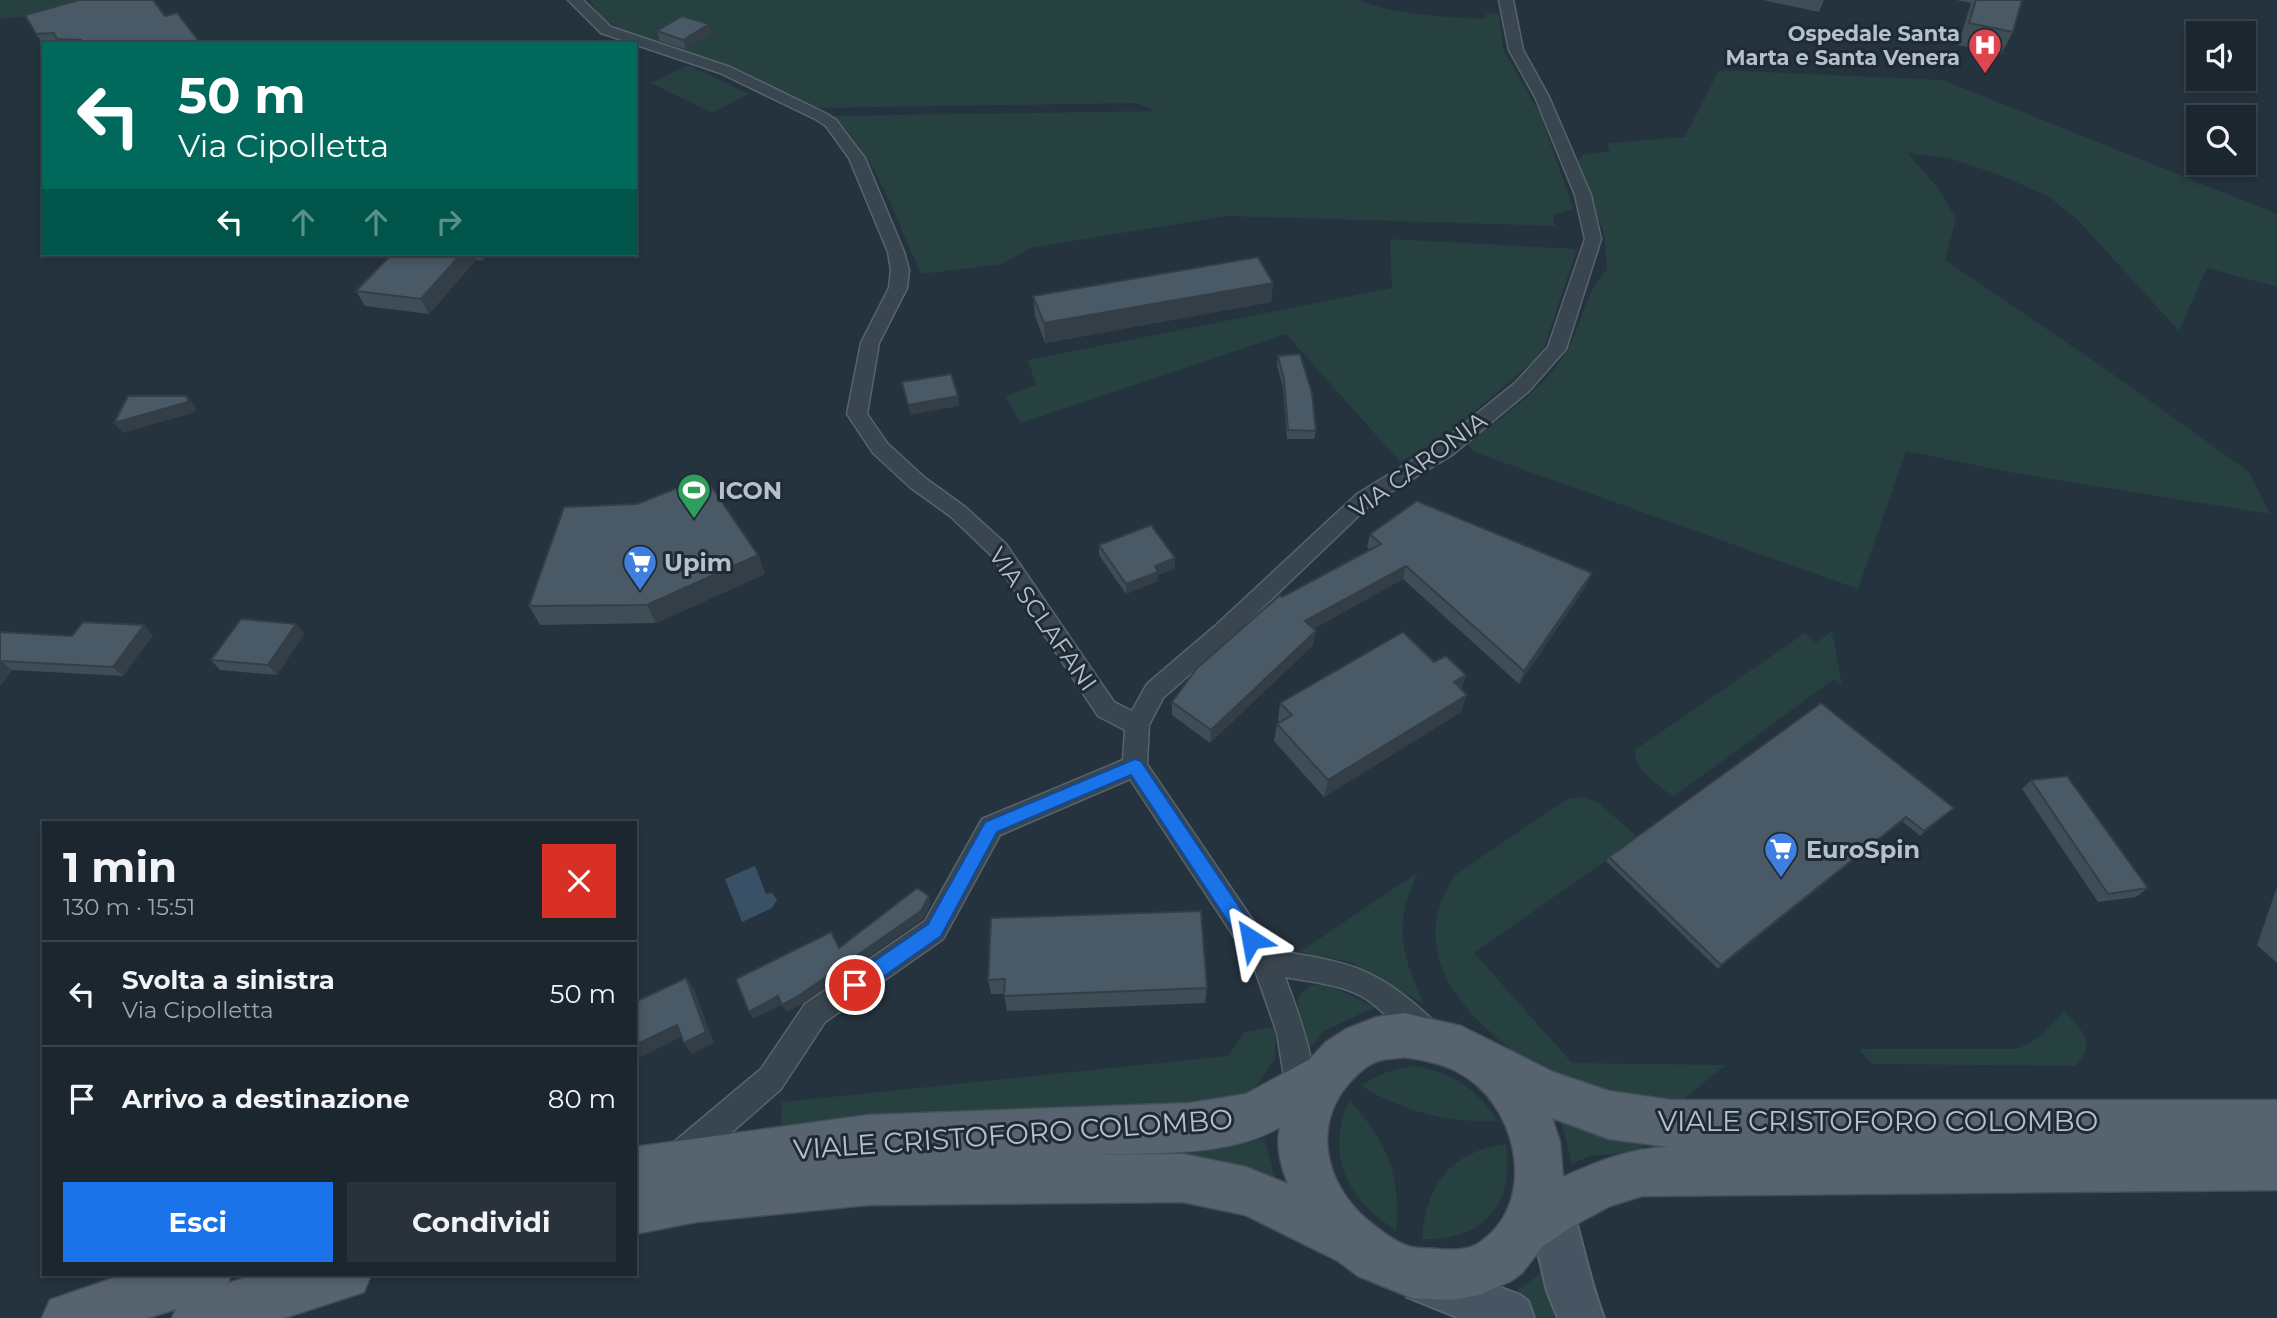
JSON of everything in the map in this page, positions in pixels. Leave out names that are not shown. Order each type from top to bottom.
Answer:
[{"type":"main road","points":[[1404,1035],[1434,1039],[1462,1049],[1489,1066],[1509,1087],[1526,1112],[1537,1140],[1539,1204],[1502,1257],[1469,1273],[1431,1277],[1391,1269],[1348,1240],[1323,1210],[1308,1175],[1303,1140],[1312,1084],[1345,1055],[1373,1040],[1404,1035]]},
{"type":"main road","name":"VIALE CRISTOFORO COLOMBO","points":[[1489,1066],[1546,1093],[1609,1115],[1671,1124],[2277,1124]]},
{"type":"main road","name":"VIALE CRISTOFORO COLOMBO","points":[[653,1168],[868,1139],[1189,1127],[1252,1117],[1312,1084]]},
{"type":"main road","name":"VIALE CRISTOFORO COLOMBO","points":[[1539,1204],[1609,1180],[1642,1172],[2277,1166]]},
{"type":"main road","name":"VIALE CRISTOFORO COLOMBO","points":[[637,1209],[696,1197],[867,1181],[1183,1178],[1246,1191],[1296,1212],[1348,1240]]},
{"type":"main road","points":[[68,1318],[200,1276]]},
{"type":"main road","points":[[198,1318],[339,1276]]},
{"type":"street","name":"VIA SCLAFANI","points":[[575,0],[606,30],[725,70],[831,123],[857,158],[897,252],[900,270],[898,288],[870,343],[858,414],[880,449],[918,483],[957,511],[999,550],[1106,709],[1137,725]]},
{"type":"street","name":"VIA CARONIA","points":[[1137,725],[1155,691],[1223,632],[1364,499],[1445,450],[1522,387],[1557,349],[1593,239],[1583,195],[1542,97],[1516,50],[1506,0]]},
{"type":"street","points":[[1137,725],[1135,766],[1265,961],[1312,1084]]},
{"type":"street","points":[[653,1168],[771,1079],[815,1013],[934,930],[991,827],[1135,766]]},
{"type":"street","points":[[1265,961],[1348,976],[1380,992],[1434,1039]]},
{"type":"street","points":[[1539,1204],[1581,1318]]},
{"type":"street","points":[[1391,1269],[1503,1312],[1511,1318]]},
{"type":"green space","points":[[0,0],[100,0],[49,14],[0,19]]},
{"type":"green space","points":[[590,0],[1358,0],[1388,9],[1420,14],[1483,19],[1488,13],[1499,15],[1503,49],[1541,116],[1573,209],[1553,215],[1555,226],[1226,216],[1030,248],[1002,264],[921,274],[873,169],[861,149],[832,116],[1154,111],[1136,103],[816,108],[732,68],[620,29],[601,17]]},
{"type":"green space","points":[[688,65],[749,94],[712,113],[651,83]]},
{"type":"green space","points":[[1719,70],[1943,80],[2277,214],[2277,287],[2207,268],[2179,331],[2077,219],[2049,197],[2000,175],[1949,158],[1908,153],[1941,192],[1956,219],[1945,260],[2107,370],[2249,472],[2270,514],[2014,473],[1906,451],[1858,589],[1474,452],[1467,444],[1521,402],[1556,366],[1571,342],[1593,288],[1607,270],[1604,233],[1577,161],[1583,155],[1610,151],[1607,143],[1685,137]]},
{"type":"green space","points":[[1390,239],[1577,249],[1542,354],[1443,438],[1400,462],[1286,334],[1021,423],[1005,396],[1036,385],[1028,360],[1392,288]]},
{"type":"green space","points":[[1832,631],[1842,685],[1834,679],[1673,797],[1642,770],[1635,757],[1635,750],[1805,633],[1816,643]]},
{"type":"green space","points":[[1580,797],[1598,802],[1638,838],[1474,953],[1572,1063],[1726,1065],[1688,1095],[1678,1108],[1625,1099],[1529,1064],[1478,1020],[1449,983],[1440,964],[1436,921],[1455,875],[1567,799]]},
{"type":"green space","points":[[1418,872],[1405,907],[1403,938],[1410,970],[1424,1004],[1351,962],[1300,952]]},
{"type":"green space","points":[[1310,985],[1328,985],[1375,1007],[1324,1031],[1309,1049],[1300,1024],[1298,997]]},
{"type":"green space","points":[[2064,1012],[2085,1038],[2085,1051],[2075,1066],[1872,1064],[1859,1049],[2018,1049],[2041,1036]]},
{"type":"green space","points":[[1275,1026],[1275,1059],[1254,1089],[1224,1107],[781,1132],[782,1102],[1228,1056],[1245,1032]]},
{"type":"green space","points":[[1413,1066],[1440,1072],[1462,1083],[1481,1100],[1498,1121],[1461,1120],[1427,1114],[1394,1103],[1361,1086],[1386,1073]]},
{"type":"green space","points":[[1349,1101],[1373,1129],[1389,1160],[1396,1193],[1396,1230],[1365,1205],[1353,1191],[1345,1175],[1339,1140]]},
{"type":"green space","points":[[1561,1122],[1642,1140],[1644,1151],[1590,1156],[1572,1164]]},
{"type":"green space","points":[[1264,1138],[1277,1186],[1190,1163],[1189,1151],[1223,1149]]},
{"type":"green space","points":[[1506,1144],[1508,1165],[1505,1184],[1500,1201],[1491,1215],[1478,1226],[1463,1233],[1444,1238],[1422,1239],[1429,1202],[1444,1174],[1470,1154]]},
{"type":"green space","points":[[1549,1261],[1563,1318],[1535,1318],[1504,1299],[1536,1277]]},
{"type":"water","points":[[755,866],[766,894],[772,893],[777,900],[772,908],[742,922],[725,879]]},
{"type":"building","points":[[79,0],[153,0],[165,16],[177,13],[199,42],[82,42],[57,39],[54,33],[36,34],[25,15]]},
{"type":"building","points":[[1976,0],[2022,0],[2013,32],[1969,23]]},
{"type":"building","points":[[682,16],[709,24],[683,40],[657,31]]},
{"type":"building","points":[[390,256],[459,256],[421,299],[356,291]]},
{"type":"building","points":[[1258,257],[1273,283],[1044,323],[1033,296]]},
{"type":"building","points":[[1300,354],[1312,393],[1316,431],[1288,430],[1284,380],[1278,356]]},
{"type":"building","points":[[951,374],[958,396],[908,405],[902,382]]},
{"type":"building","points":[[128,396],[187,396],[188,402],[114,423]]},
{"type":"building","points":[[705,477],[758,555],[647,605],[529,606],[564,507],[637,504]]},
{"type":"building","points":[[1417,501],[1592,573],[1524,671],[1406,566],[1305,621],[1316,631],[1211,730],[1172,702],[1197,668],[1280,595],[1282,597],[1381,544],[1370,534]]},
{"type":"building","points":[[1151,525],[1175,558],[1155,566],[1158,572],[1126,584],[1099,545]]},
{"type":"building","points":[[241,619],[296,624],[268,665],[211,660]]},
{"type":"building","points":[[83,622],[144,625],[113,667],[0,662],[0,632],[72,636]]},
{"type":"building","points":[[1403,632],[1434,662],[1446,656],[1466,675],[1454,682],[1467,695],[1328,780],[1277,724],[1292,715],[1280,703]]},
{"type":"building","points":[[1821,703],[1954,808],[1924,831],[1906,817],[1721,965],[1609,857]]},
{"type":"building","points":[[2067,776],[2148,888],[2108,894],[2031,780]]},
{"type":"building","points":[[917,888],[929,896],[921,911],[797,997],[782,1005],[778,996],[749,1012],[736,979],[831,932],[839,948]]},
{"type":"building","points":[[1201,911],[1207,988],[1004,996],[1005,979],[988,980],[991,918]]},
{"type":"building","points":[[686,978],[706,1032],[684,1043],[677,1025],[637,1044],[637,1001]]},
{"type":"place","name":"Ospedale Santa Marta e Santa Venera","points":[[1985,75]]},
{"type":"place","name":"ICON","points":[[694,520]]},
{"type":"place","name":"Upim","points":[[640,592]]},
{"type":"place","name":"EuroSpin","points":[[1781,879]]},
{"type":"route","points":[[855,985],[934,930],[991,827],[1135,766],[1251,939]]}]
